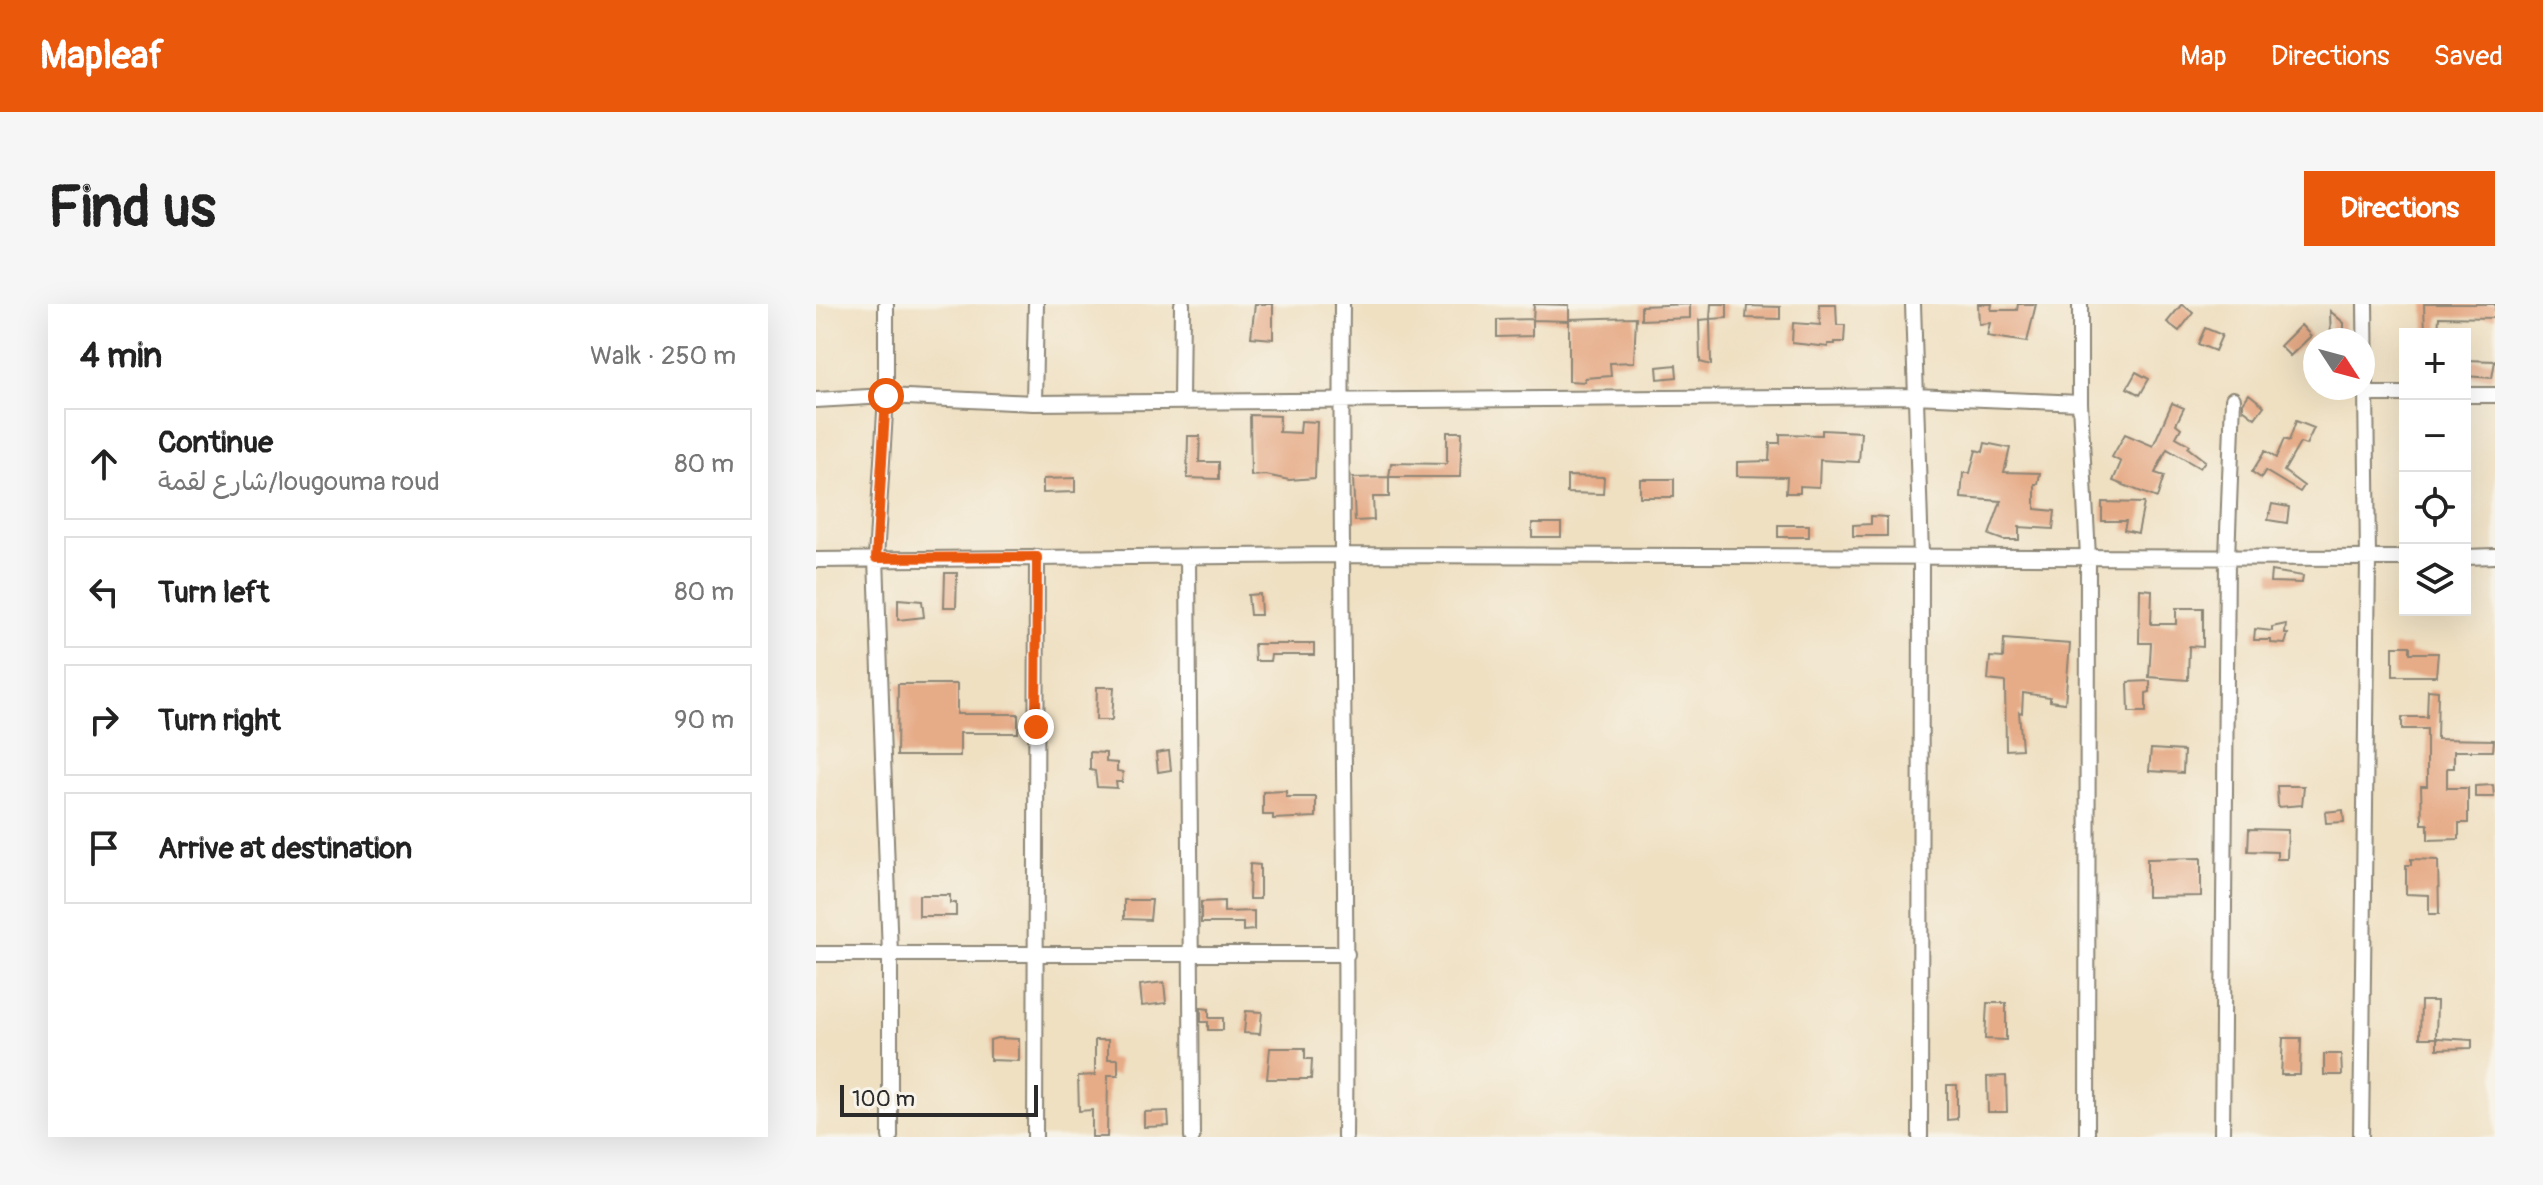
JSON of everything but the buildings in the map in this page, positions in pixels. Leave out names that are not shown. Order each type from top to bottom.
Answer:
[{"type":"street","points":[[886,304],[886,396],[876,558],[890,955],[890,1137]]},
{"type":"street","points":[[1034,403],[1036,304]]},
{"type":"street","points":[[1181,402],[1182,304]]},
{"type":"street","points":[[1342,304],[1340,555],[1347,954],[1345,1137]]},
{"type":"street","points":[[1913,304],[1921,556],[1920,1137]]},
{"type":"street","points":[[2080,304],[2080,403],[2088,557],[2087,1137]]},
{"type":"street","points":[[2365,304],[2366,328]]},
{"type":"street","points":[[2375,394],[2399,394]]},
{"type":"street","points":[[2471,395],[2495,395]]},
{"type":"street","points":[[816,400],[886,396],[1034,403],[1914,396],[2080,403]]},
{"type":"street","points":[[2222,1137],[2227,558],[2233,399]]},
{"type":"street","points":[[2361,1137],[2368,400]]},
{"type":"street","points":[[816,560],[1340,555],[2399,558]]},
{"type":"street","points":[[1188,556],[1192,1137]]},
{"type":"street","points":[[2471,557],[2495,556]]},
{"type":"street","points":[[1035,1137],[1037,557]]},
{"type":"street","points":[[816,954],[1347,954]]},
{"type":"route","points":[[886,396],[876,558],[1037,557],[1036,727]]}]
